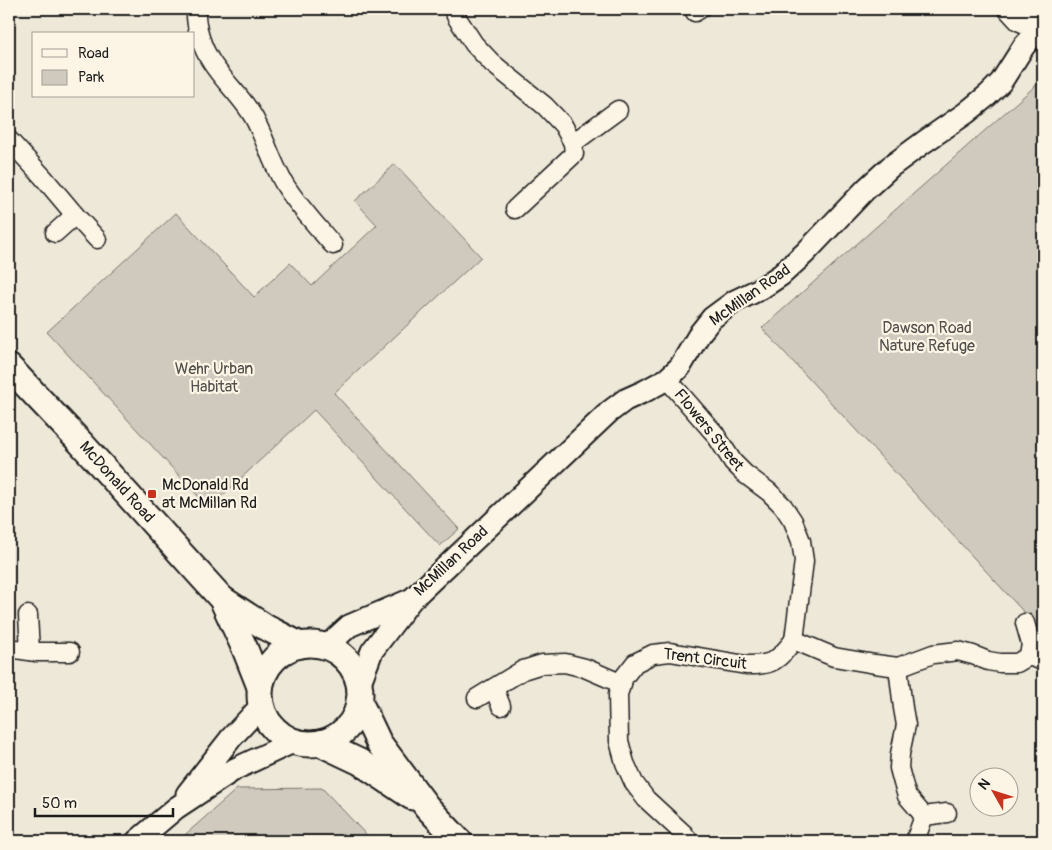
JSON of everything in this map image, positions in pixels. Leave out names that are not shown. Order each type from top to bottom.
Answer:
[{"type":"main road","name":"McDonald Road","points":[[9,368],[80,442],[222,600],[264,627],[300,645]]},
{"type":"main road","name":"McDonald Road","points":[[222,600],[245,648],[260,696]]},
{"type":"main road","points":[[359,693],[355,716],[346,729],[334,738],[320,744],[306,745],[293,742],[278,734],[267,721],[260,696],[265,672],[274,660],[286,650],[300,645],[313,644],[326,647],[341,655],[353,668],[359,693],[379,743],[427,807],[459,841]]},
{"type":"main road","points":[[320,744],[360,762],[427,807]]},
{"type":"street","points":[[196,9],[198,30],[212,64],[242,100],[254,118],[284,184],[302,209],[333,245]]},
{"type":"street","points":[[452,9],[474,44],[492,63],[546,106],[563,126],[573,143],[574,154],[515,209]]},
{"type":"street","points":[[1007,9],[1018,21],[1041,29]]},
{"type":"street","points":[[1027,9],[1041,29]]},
{"type":"street","name":"McMillan Road","points":[[359,693],[372,651],[411,600],[608,412],[625,400],[645,392],[667,379],[680,367],[700,333],[712,318],[736,301],[760,289],[781,275],[890,167],[988,95],[1001,82],[1024,46],[1041,29]]},
{"type":"street","points":[[573,143],[618,110]]},
{"type":"street","points":[[9,140],[97,239]]},
{"type":"street","points":[[55,233],[75,216]]},
{"type":"street","name":"Flowers Street","points":[[667,379],[715,434],[732,462],[769,492],[783,506],[792,521],[801,541],[804,561],[794,640]]},
{"type":"street","name":"McMillan Road","points":[[326,647],[349,626],[411,600]]},
{"type":"street","points":[[28,615],[30,651]]},
{"type":"street","points":[[794,640],[834,656],[859,662],[898,667],[933,654],[958,651],[973,654],[1000,664],[1017,663],[1036,658],[1030,644],[1025,623]]},
{"type":"street","name":"Trent Circuit","points":[[689,841],[684,834],[646,799],[634,783],[624,763],[619,741],[618,694],[624,677],[636,663],[653,654],[670,652],[746,664],[758,665],[772,662],[782,655],[794,640]]},
{"type":"street","points":[[9,648],[36,652],[70,652]]},
{"type":"street","points":[[477,698],[522,670],[542,664],[565,663],[585,668],[622,684]]},
{"type":"street","points":[[898,667],[906,725],[900,754],[900,768],[907,796],[924,816]]},
{"type":"street","points":[[494,688],[501,706]]},
{"type":"street","points":[[176,808],[231,738],[260,696]]},
{"type":"street","points":[[137,841],[176,808],[235,769],[293,742]]},
{"type":"street","points":[[924,816],[946,813]]},
{"type":"street","points":[[915,841],[924,816]]},
{"type":"green space","name":"Dawson Road Nature Refuge","points":[[1043,79],[1043,633],[762,328]]},
{"type":"green space","name":"Wehr Urban Habitat","points":[[395,164],[481,257],[334,393],[459,529],[440,546],[314,410],[209,508],[47,332],[176,213],[254,297],[290,263],[312,286],[377,225],[355,201]]},
{"type":"green space","points":[[322,788],[372,841],[178,841],[237,789]]},
{"type":"place","name":"McDonald Rd at McMillan Rd","points":[[152,494]]}]
